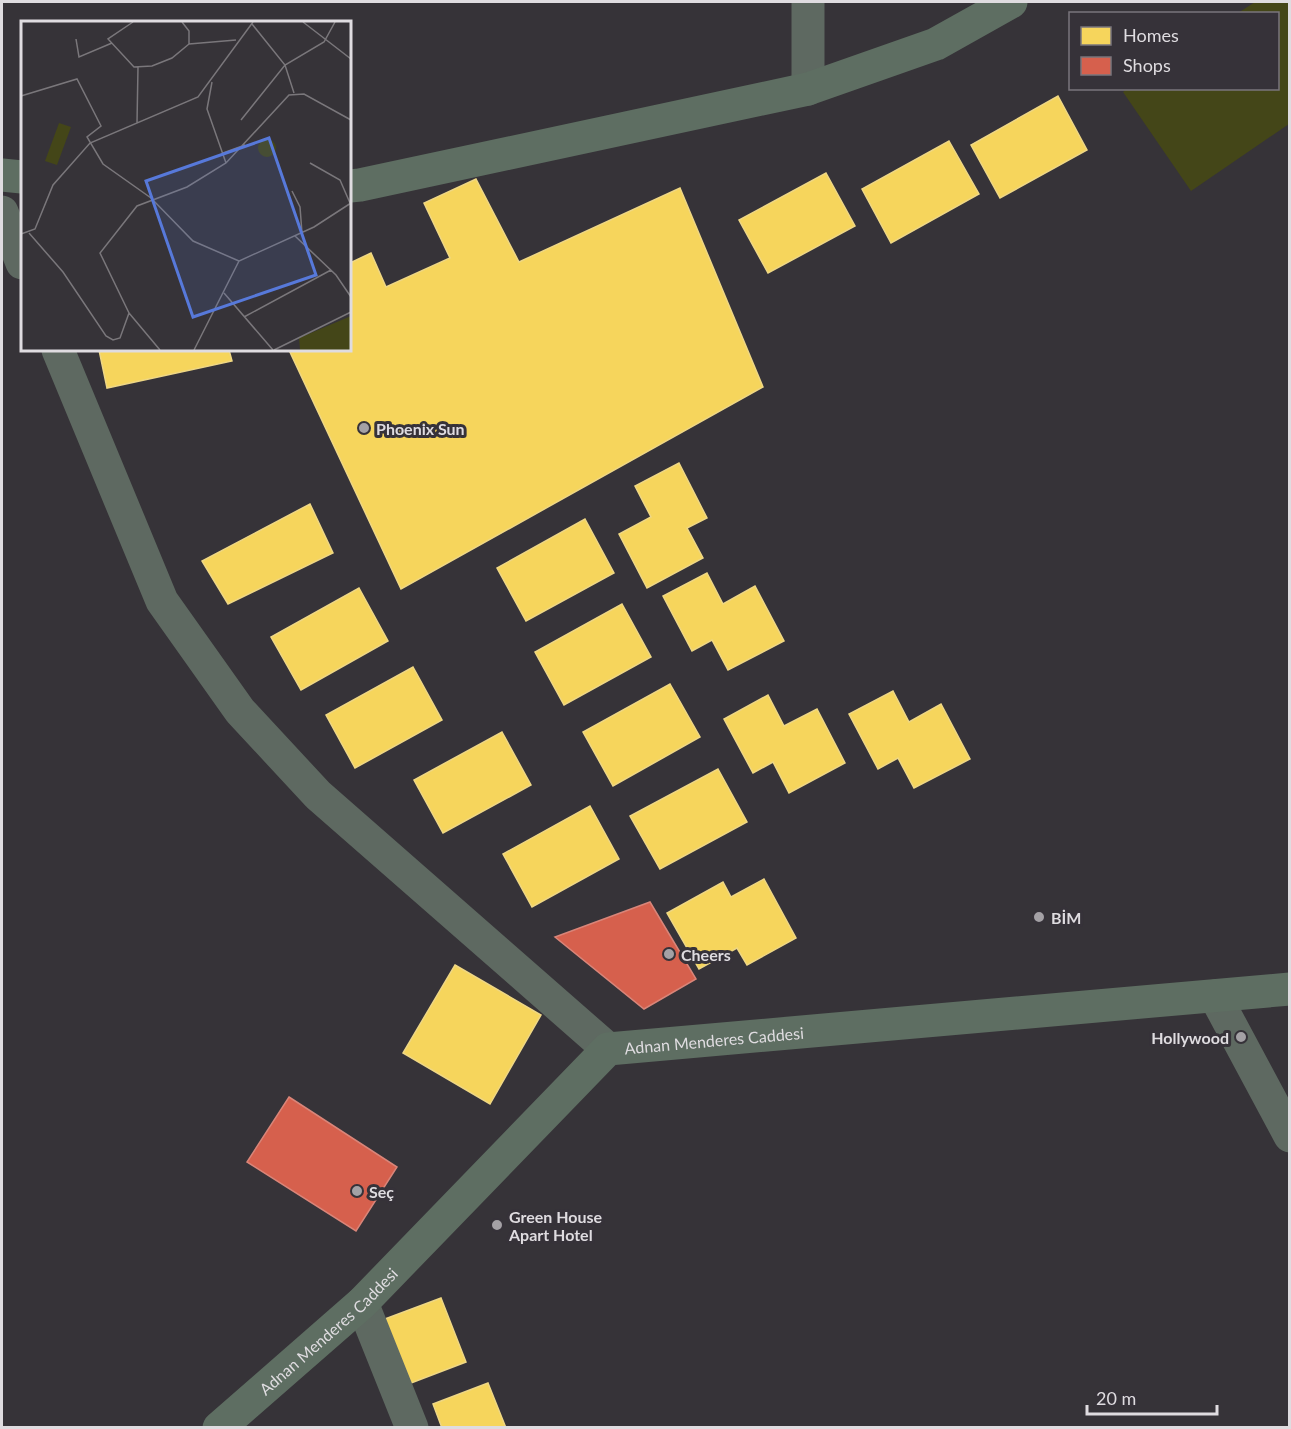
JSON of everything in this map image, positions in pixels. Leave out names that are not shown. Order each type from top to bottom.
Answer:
[{"type":"street","points":[[808,2],[808,89]]},
{"type":"street","points":[[351,186],[808,89],[936,44],[1011,2]]},
{"type":"street","points":[[2,175],[21,177]]},
{"type":"street","points":[[2,212],[21,260]]},
{"type":"street","points":[[58,351],[162,601],[240,711],[318,795],[608,1049]]},
{"type":"street","name":"Adnan Menderes Caddesi","points":[[219,1428],[362,1303],[608,1049],[1290,989]]},
{"type":"street","points":[[1215,996],[1290,1136]]},
{"type":"street","points":[[362,1303],[412,1428]]},
{"type":"shaded area","points":[[1255,2],[1289,2],[1289,124],[1191,191],[1123,92],[1126,90],[1279,90],[1279,12],[1240,12]]},
{"type":"building: Homes","points":[[1058,96],[1087,150],[1000,198],[971,145]]},
{"type":"building: Homes","points":[[949,141],[979,194],[891,243],[862,189]]},
{"type":"building: Homes","points":[[826,173],[855,226],[768,273],[739,220]]},
{"type":"building: Homes","points":[[476,179],[519,262],[680,188],[763,387],[401,589],[289,351],[351,351],[351,263],[371,253],[386,287],[450,258],[424,203]]},
{"type":"building: Homes","points":[[99,351],[229,351],[232,361],[107,388]]},
{"type":"building: Homes","points":[[679,463],[707,518],[687,528],[703,558],[647,588],[619,534],[651,517],[635,486]]},
{"type":"building: Homes","points":[[310,504],[333,553],[228,604],[202,561]]},
{"type":"building: Homes","points":[[585,519],[614,573],[526,621],[497,568]]},
{"type":"building: Homes","points":[[707,573],[723,604],[755,586],[784,641],[728,670],[712,640],[692,651],[663,596]]},
{"type":"building: Homes","points":[[359,588],[388,641],[301,690],[271,637]]},
{"type":"building: Homes","points":[[622,604],[651,657],[564,705],[535,652]]},
{"type":"building: Homes","points":[[413,667],[442,720],[355,768],[326,715]]},
{"type":"building: Homes","points":[[670,684],[700,737],[613,786],[583,732]]},
{"type":"building: Homes","points":[[893,691],[909,722],[941,704],[970,759],[914,788],[898,758],[878,769],[849,714]]},
{"type":"building: Homes","points":[[768,695],[784,726],[817,709],[845,763],[789,793],[773,762],[753,773],[724,719]]},
{"type":"building: Homes","points":[[502,732],[531,785],[443,833],[414,780]]},
{"type":"building: Homes","points":[[718,769],[747,822],[660,869],[630,816]]},
{"type":"building: Homes","points":[[590,806],[619,859],[532,907],[503,854]]},
{"type":"building: Homes","points":[[764,879],[796,938],[747,965],[737,948],[699,969],[667,913],[723,882],[731,897]]},
{"type":"building: Homes","points":[[455,965],[541,1015],[490,1104],[403,1053]]},
{"type":"building: Homes","points":[[441,1298],[466,1362],[411,1383],[385,1319]]},
{"type":"building: Homes","points":[[488,1383],[506,1428],[442,1428],[433,1404]]},
{"type":"building: Shops","points":[[650,902],[696,979],[644,1009],[555,937]]},
{"type":"building: Shops","points":[[289,1097],[397,1167],[356,1231],[247,1162]]},
{"type":"place","name":"Phoenix Sun","points":[[364,428]]},
{"type":"place","name":"BİM","points":[[1039,917]]},
{"type":"place","name":"Cheers","points":[[669,954]]},
{"type":"place","name":"Hollywood","points":[[1241,1037]]},
{"type":"place","name":"Seç","points":[[357,1191]]},
{"type":"place","name":"Green House Apart Hotel","points":[[497,1225]]}]
